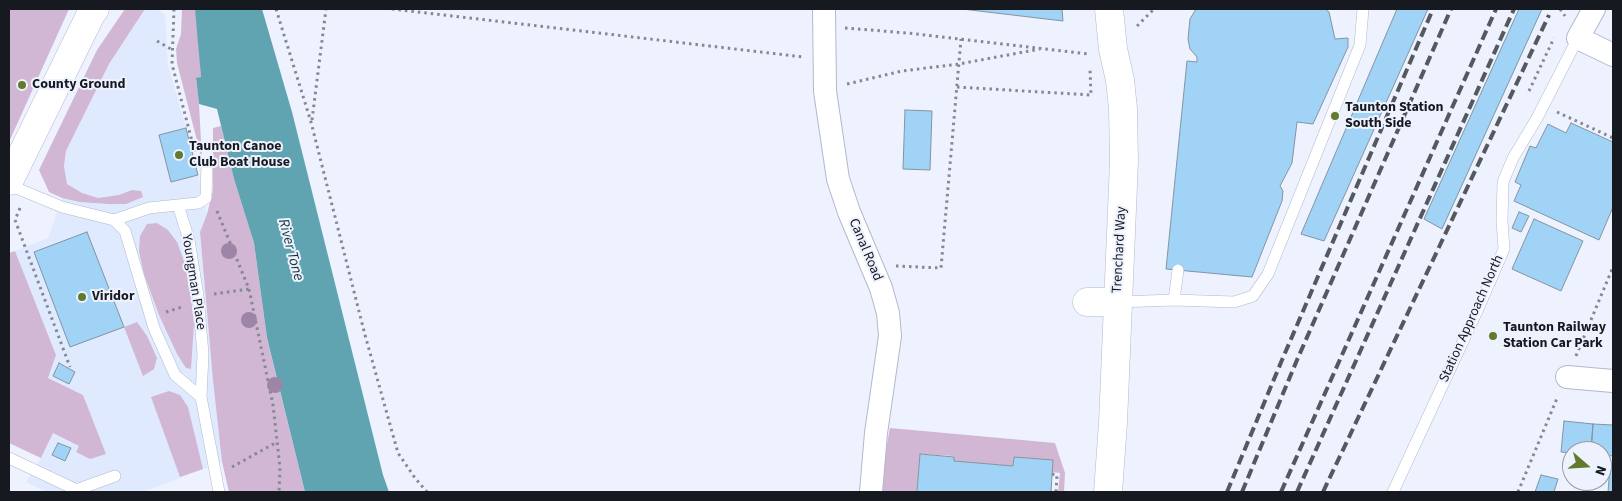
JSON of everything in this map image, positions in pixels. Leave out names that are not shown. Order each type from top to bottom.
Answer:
[{"type":"main road","points":[[18,187],[95,9]]},
{"type":"main road","name":"Trenchard Way","points":[[1108,492],[1113,423],[1124,161],[1123,109],[1120,80],[1101,51],[1109,9]]},
{"type":"main road","points":[[1087,302],[1117,302]]},
{"type":"street","name":"Canal Road","points":[[824,9],[825,92],[838,179],[849,212],[872,265],[888,313],[890,336],[876,433],[871,492]]},
{"type":"street","name":"Station Approach North","points":[[1578,38],[1594,9]]},
{"type":"street","points":[[1578,38],[1613,55]]},
{"type":"street","points":[[1566,377],[1613,381]]},
{"type":"lane","points":[[1117,302],[1174,300],[1234,302],[1253,296],[1268,274],[1360,45],[1363,9]]},
{"type":"lane","name":"Station Approach North","points":[[1393,492],[1477,312],[1504,249],[1502,221],[1503,182],[1513,158],[1544,105],[1578,38]]},
{"type":"lane","points":[[9,185],[18,187],[62,207],[114,220],[149,208],[198,203],[206,198],[202,162]]},
{"type":"lane","name":"Youngman Place","points":[[178,205],[189,240],[199,298],[203,354],[201,397],[219,492]]},
{"type":"lane","points":[[114,220],[125,232],[151,318],[174,375],[201,397]]},
{"type":"lane","points":[[1174,300],[1178,270]]},
{"type":"lane","points":[[9,458],[79,491],[115,476]]},
{"type":"path","points":[[174,9],[172,64],[202,162]]},
{"type":"path","points":[[276,9],[312,122],[365,335],[398,453],[427,492]]},
{"type":"path","points":[[312,122],[326,9]]},
{"type":"path","points":[[392,9],[824,60]]},
{"type":"path","points":[[860,28],[1043,49],[1101,51],[1091,95],[957,87]]},
{"type":"path","points":[[872,265],[941,268],[961,39]]},
{"type":"path","points":[[157,40],[172,49]]},
{"type":"path","points":[[855,81],[902,71],[959,64],[1043,49]]},
{"type":"path","points":[[1544,105],[1613,138]]},
{"type":"path","points":[[18,187],[15,220],[70,367]]},
{"type":"path","points":[[206,198],[218,212],[249,289],[273,405],[280,468],[278,492]]},
{"type":"path","points":[[151,318],[199,298],[249,289]]},
{"type":"path","points":[[216,476],[277,442]]},
{"type":"path","points":[[1052,474],[1057,475],[1056,492]]},
{"type":"shaded area","name":"County Ground","points":[[9,9],[69,9],[9,142]]},
{"type":"shaded area","points":[[125,9],[145,9],[109,64],[66,151],[64,166],[67,184],[82,193],[98,198],[119,195],[132,190],[141,191],[143,197],[126,204],[80,202],[62,198],[49,192],[39,170],[97,50]]},
{"type":"shaded area","points":[[145,9],[156,9],[165,14],[168,65],[186,128],[159,135],[171,181],[198,175],[207,214],[200,232],[222,462],[143,492],[47,492],[26,482],[41,458],[53,433],[79,446],[90,459],[83,395],[48,378],[56,355],[15,251],[48,238],[67,184],[64,166],[66,151],[109,64]]},
{"type":"shaded area","points":[[182,9],[195,9],[197,19],[201,77],[196,79],[202,160],[177,63],[176,49],[181,34]]},
{"type":"shaded area","points":[[221,126],[234,179],[254,243],[267,339],[305,492],[229,492],[222,462],[200,232],[213,190],[213,128]]},
{"type":"shaded area","points":[[157,223],[168,230],[177,242],[189,281],[194,324],[191,369],[186,368],[177,354],[159,315],[144,274],[139,251],[140,236],[147,224]]},
{"type":"shaded area","points":[[15,251],[56,355],[48,378],[83,395],[106,454],[90,459],[76,452],[79,446],[53,433],[41,458],[9,443],[9,253]]},
{"type":"shaded area","points":[[137,322],[147,336],[157,358],[154,369],[143,376],[124,327]]},
{"type":"shaded area","points":[[169,391],[180,395],[188,407],[203,469],[180,477],[151,397]]},
{"type":"shaded area","points":[[890,428],[1055,443],[1065,473],[1064,492],[1058,492],[1060,473],[1052,472],[1053,460],[1014,457],[1013,466],[954,461],[954,456],[920,454],[917,492],[878,492]]},
{"type":"water","name":"River Tone","points":[[195,9],[262,9],[292,112],[383,475],[389,492],[305,492],[267,338],[254,243],[234,179],[217,109],[199,104],[196,78],[201,77]]},
{"type":"building","points":[[962,9],[1062,9],[1063,21]]},
{"type":"building","points":[[1196,9],[1325,9],[1329,12],[1335,39],[1348,38],[1348,47],[1313,124],[1297,122],[1292,163],[1280,186],[1283,191],[1282,201],[1252,277],[1166,269],[1187,61],[1197,62],[1197,57],[1190,49],[1188,39],[1190,19]]},
{"type":"building","points":[[1397,9],[1428,9],[1324,241],[1301,234]]},
{"type":"building","points":[[1519,9],[1542,9],[1442,229],[1424,219]]},
{"type":"building","points":[[905,110],[932,111],[930,170],[903,169]]},
{"type":"building","points":[[1571,123],[1613,142],[1613,207],[1599,240],[1514,201],[1521,185],[1515,182],[1530,146],[1536,148],[1548,124],[1566,133]]},
{"type":"building","name":"Taunton Canoe Club Boat House","points":[[186,128],[198,175],[171,182],[159,135]]},
{"type":"building","points":[[1519,212],[1529,216],[1521,232],[1512,228]]},
{"type":"building","points":[[1534,219],[1583,241],[1561,291],[1512,269]]},
{"type":"building","name":"Viridor","points":[[87,232],[124,327],[70,347],[34,252]]},
{"type":"building","points":[[59,363],[75,372],[69,384],[53,376]]},
{"type":"building","points":[[1564,421],[1593,424],[1592,441],[1562,441]]},
{"type":"building","points":[[1593,424],[1613,425],[1613,456],[1612,441],[1592,441]]},
{"type":"building","points":[[58,443],[71,448],[65,461],[52,455]]},
{"type":"building","points":[[920,454],[954,457],[954,461],[1013,466],[1014,457],[1053,460],[1051,492],[917,492]]},
{"type":"building","points":[[1613,467],[1613,492],[1608,492],[1612,491]]},
{"type":"building","points":[[1541,475],[1558,479],[1554,492],[1535,492]]},
{"type":"railway","points":[[1227,492],[1433,9]]},
{"type":"railway","points":[[1242,492],[1297,360],[1451,9]]},
{"type":"railway","points":[[1281,492],[1496,9]]},
{"type":"railway","points":[[1297,492],[1514,9]]},
{"type":"railway","points":[[1323,492],[1549,15]]},
{"type":"place","name":"County Ground","points":[[22,85]]},
{"type":"place","name":"Taunton Station South Side","points":[[1335,116]]},
{"type":"place","name":"Taunton Canoe Club Boat House","points":[[179,155]]},
{"type":"place","name":"Viridor","points":[[82,297]]},
{"type":"place","name":"Taunton Railway Station Car Park","points":[[1493,336]]}]
